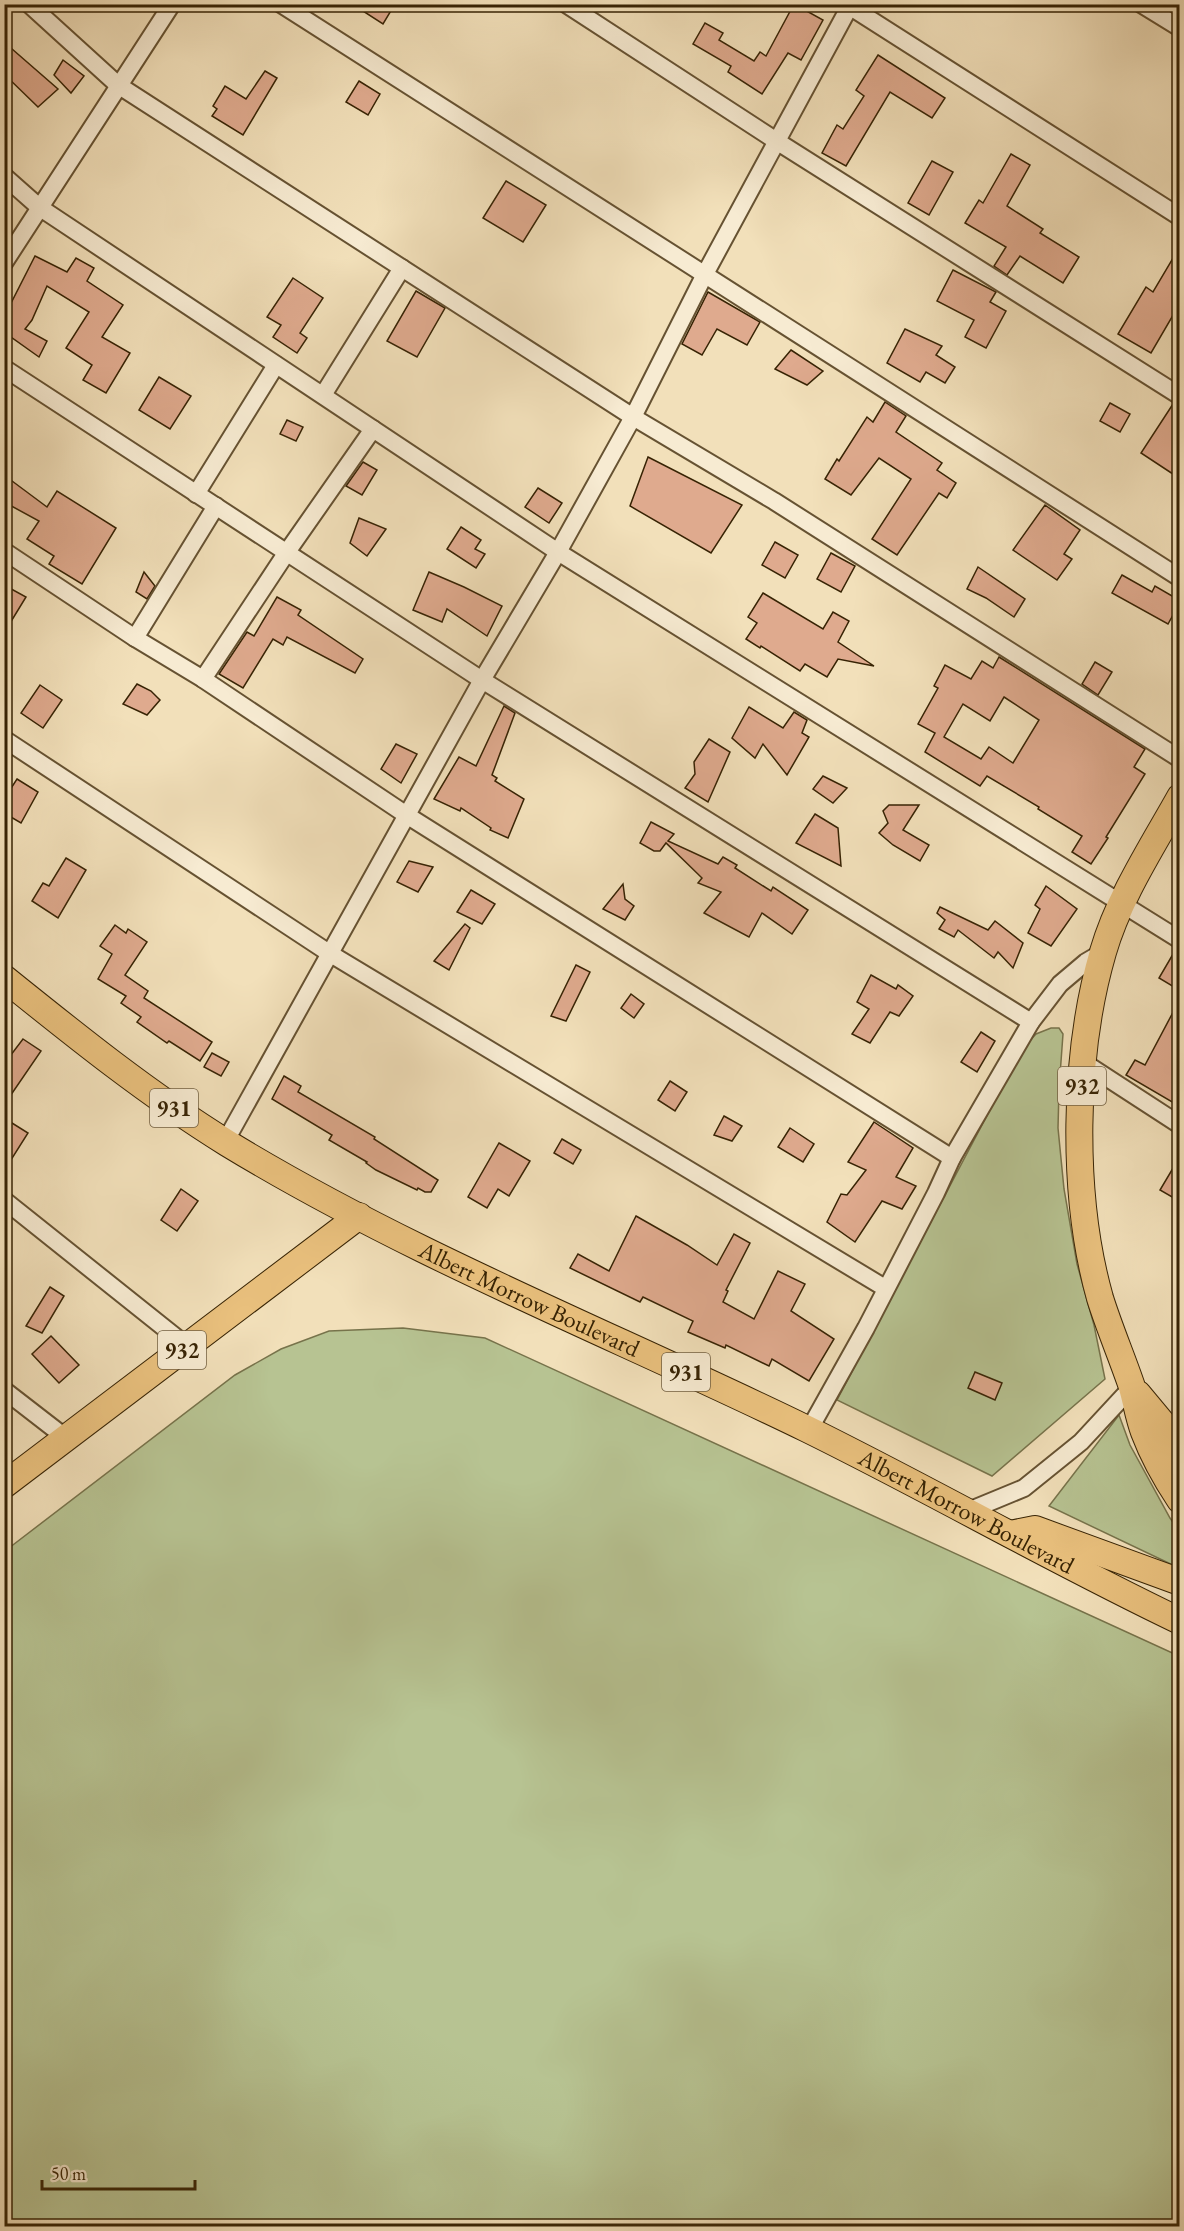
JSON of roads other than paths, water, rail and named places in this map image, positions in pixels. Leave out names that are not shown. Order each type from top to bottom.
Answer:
[{"type":"main road","name":"932","points":[[1179,797],[1122,903],[1103,952],[1091,1007],[1083,1062],[1080,1145],[1086,1231],[1100,1298],[1132,1387],[1144,1432],[1166,1480],[1179,1500]]},
{"type":"main road","name":"Albert Morrow Boulevard","points":[[4,978],[136,1083],[225,1142],[359,1216],[430,1252],[809,1430],[1115,1590],[1179,1621]]},
{"type":"main road","name":"932","points":[[4,1485],[359,1216]]},
{"type":"main road","name":"932","points":[[1132,1387],[1163,1424],[1179,1452]]},
{"type":"main road","points":[[1010,1534],[1035,1529],[1092,1548],[1179,1582]]},
{"type":"main road","points":[[1115,1590],[1129,1582],[1149,1590],[1179,1608]]},
{"type":"street","points":[[29,4],[118,85],[633,417],[774,501],[1179,759]]},
{"type":"street","points":[[4,263],[172,4]]},
{"type":"street","points":[[280,4],[1179,578]]},
{"type":"street","points":[[566,4],[778,142],[1179,396]]},
{"type":"street","points":[[1141,4],[1179,28]]},
{"type":"street","points":[[225,1142],[482,680],[558,552],[633,417],[705,274],[778,142],[848,5],[1179,217]]},
{"type":"street","points":[[4,177],[39,207],[558,552],[1179,940]]},
{"type":"street","points":[[323,395],[402,268]]},
{"type":"street","points":[[196,494],[276,365]]},
{"type":"street","points":[[4,368],[482,680],[1031,1022]]},
{"type":"street","points":[[203,679],[286,552],[373,429]]},
{"type":"street","points":[[135,638],[216,506]]},
{"type":"street","points":[[4,551],[135,638],[203,679],[408,816],[952,1158]]},
{"type":"street","points":[[4,739],[329,953],[885,1288]]},
{"type":"street","points":[[809,1430],[936,1193],[952,1158],[1031,1022],[1060,984],[1086,962],[1103,952]]},
{"type":"street","points":[[1083,1062],[1179,1125]]},
{"type":"street","points":[[4,1200],[187,1346]]},
{"type":"street","points":[[966,1512],[1024,1488],[1081,1442],[1132,1387]]},
{"type":"street","points":[[4,1390],[66,1438]]}]
